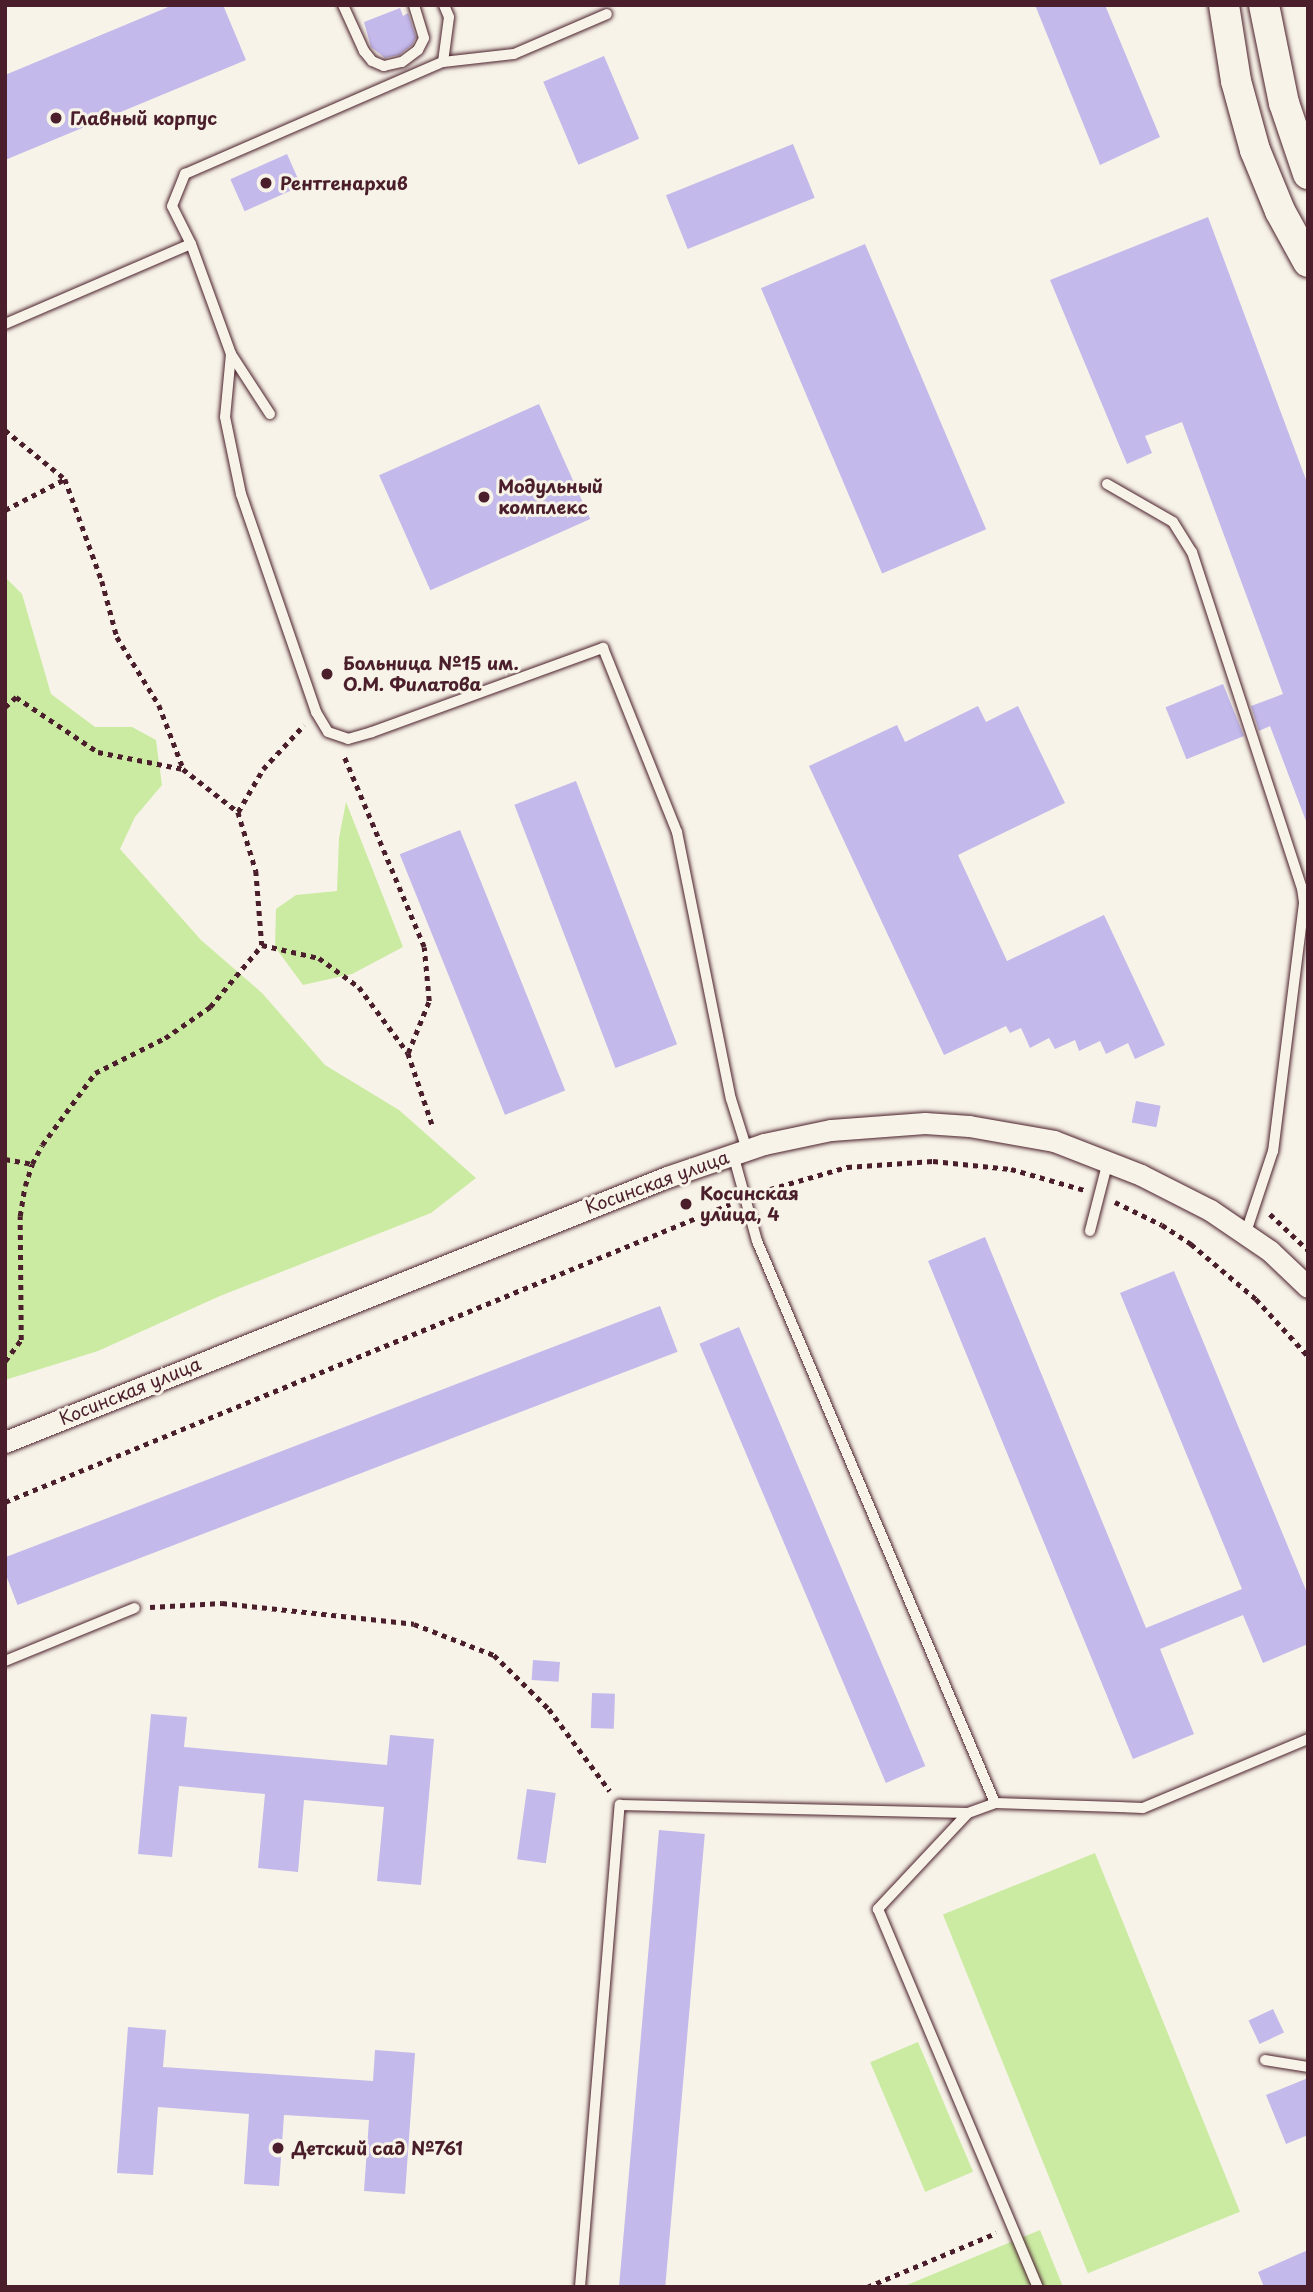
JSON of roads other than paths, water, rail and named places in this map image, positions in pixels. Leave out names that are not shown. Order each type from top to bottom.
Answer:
[{"type":"main road","points":[[1224,5],[1236,81],[1255,150],[1280,211],[1308,262]]},
{"type":"main road","points":[[1264,5],[1276,72],[1293,136],[1308,174]]},
{"type":"street","name":"Косинская улица","points":[[5,1442],[570,1214],[740,1152],[831,1130],[925,1124],[1012,1132],[1054,1141],[1108,1161],[1176,1192],[1246,1233],[1308,1287]]},
{"type":"lane","points":[[343,5],[364,51],[372,61],[384,66],[402,62],[418,50],[424,38],[414,5]]},
{"type":"lane","points":[[443,62],[449,17],[444,5]]},
{"type":"lane","points":[[270,414],[230,354],[191,244],[172,206],[186,174],[443,62],[514,54],[607,14]]},
{"type":"lane","points":[[5,324],[191,244]]},
{"type":"lane","points":[[230,354],[225,417],[240,494],[316,712],[328,732],[348,739],[372,733],[603,648],[677,832],[731,1099],[745,1198],[757,1241],[995,1803]]},
{"type":"lane","points":[[1107,484],[1168,517],[1183,535],[1192,552],[1302,888],[1304,903],[1273,1151],[1246,1233]]},
{"type":"lane","points":[[1090,1231],[1108,1161]]},
{"type":"lane","points":[[5,1661],[135,1608]]},
{"type":"lane","points":[[580,2287],[620,1805],[968,1813],[995,1803],[1143,1808],[1308,1739]]},
{"type":"lane","points":[[968,1813],[878,1909],[1038,2287]]},
{"type":"lane","points":[[1265,2060],[1308,2067]]},
{"type":"place","name":"Главный корпус","points":[[56,118]]},
{"type":"place","name":"Рентгенархив","points":[[266,183]]},
{"type":"place","name":"Модульный комплекс","points":[[484,497]]},
{"type":"place","name":"Больница №15 им. О.М. Филатова","points":[[327,674]]},
{"type":"place","name":"Косинская улица, 4","points":[[686,1204]]},
{"type":"place","name":"Детский сад №761","points":[[278,2148]]}]
